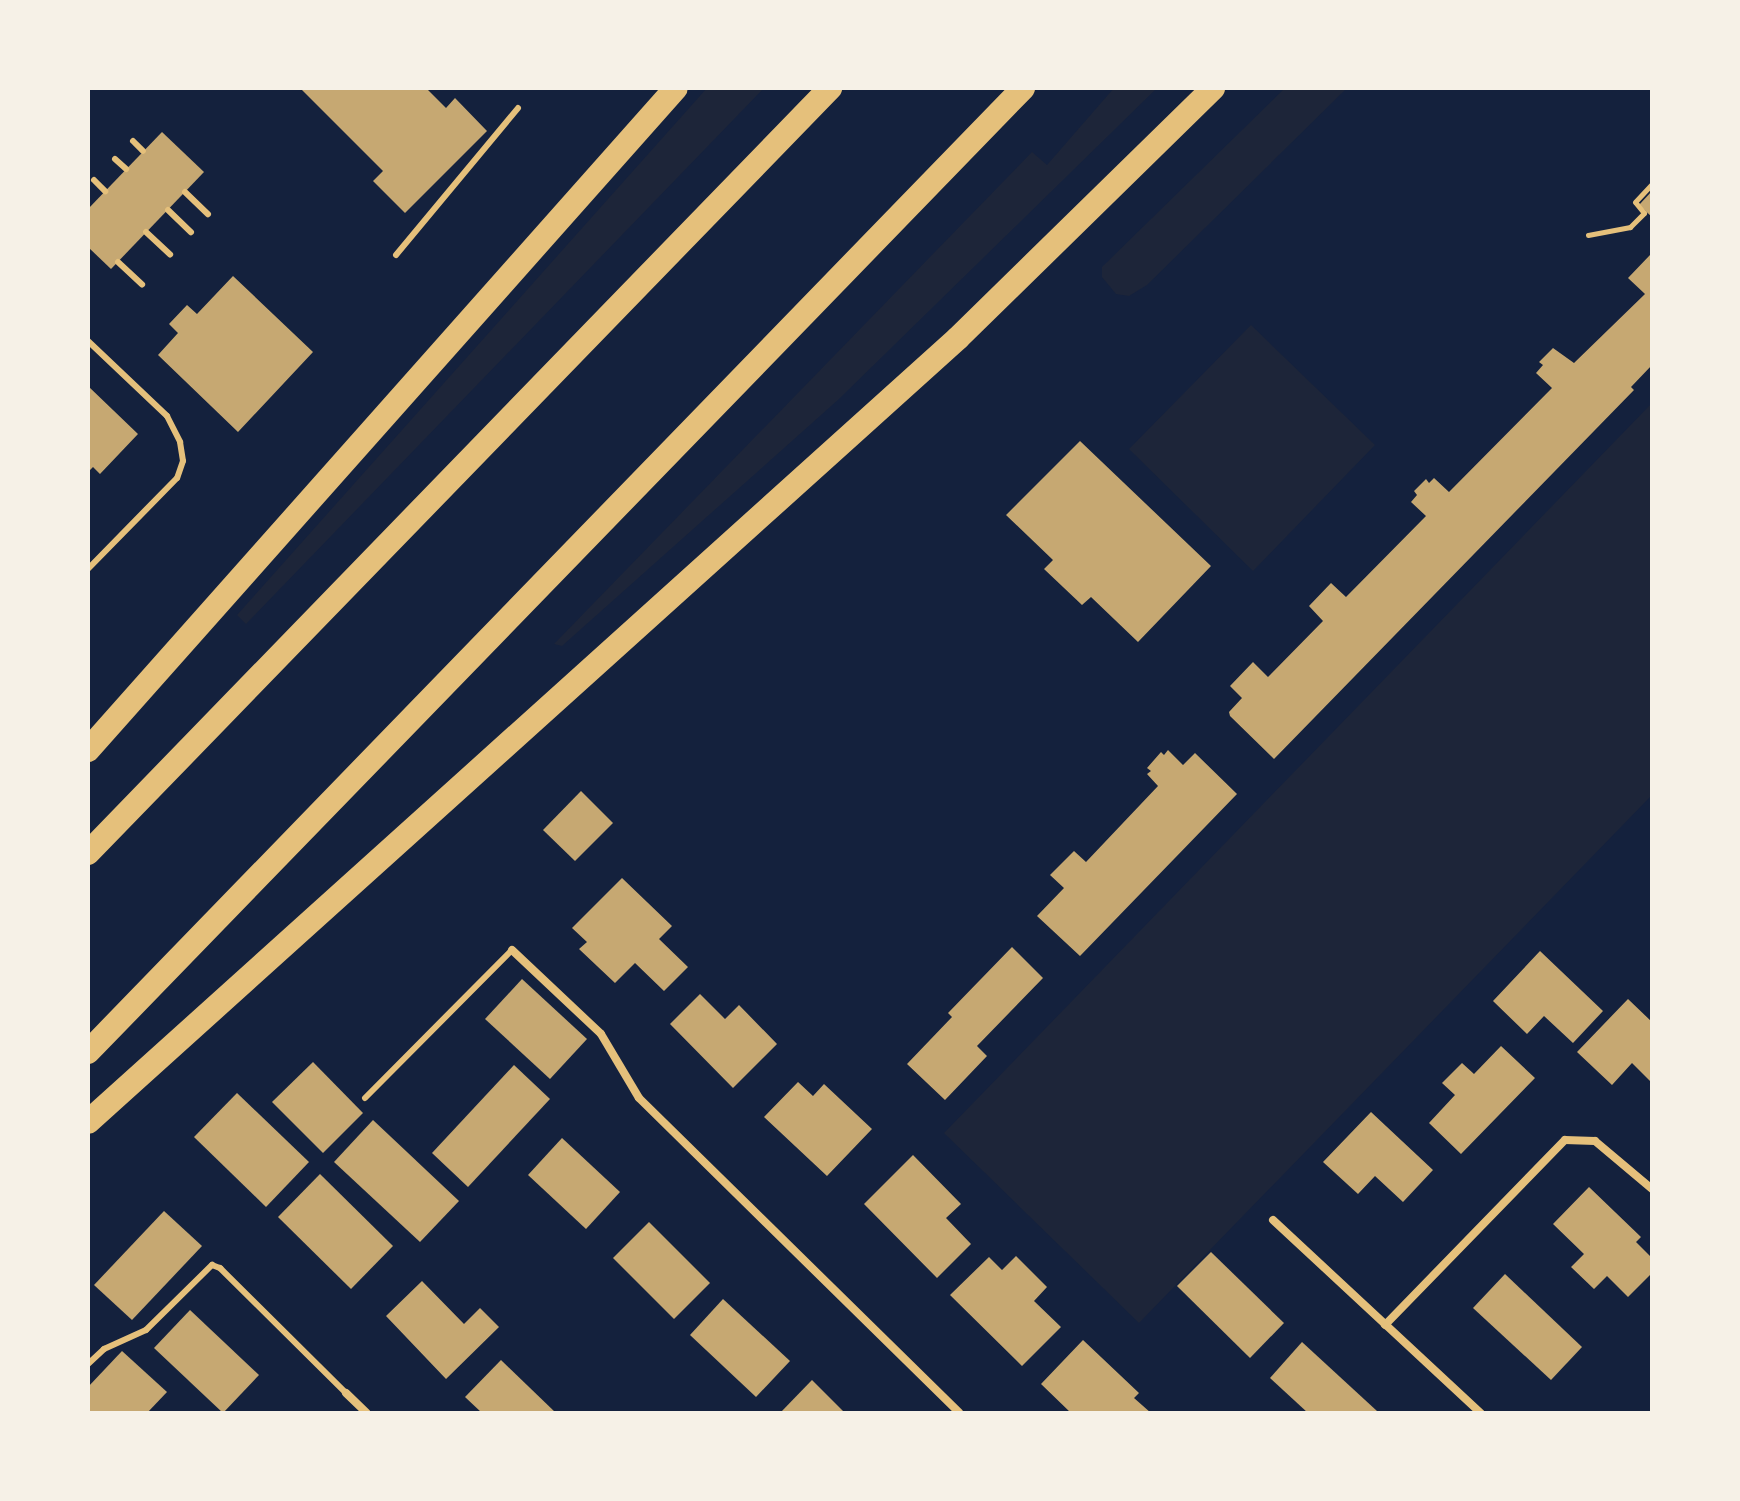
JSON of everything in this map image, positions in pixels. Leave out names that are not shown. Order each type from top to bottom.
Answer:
[{"type":"highway","points":[[88,750],[676,88]]},
{"type":"highway","points":[[88,853],[830,88]]},
{"type":"highway","points":[[88,1052],[1023,88]]},
{"type":"highway","points":[[88,1122],[958,338],[1213,88]]},
{"type":"street","points":[[512,950],[601,1034],[639,1098],[959,1413]]},
{"type":"street","points":[[1385,1325],[1565,1140],[1595,1141],[1652,1189]]},
{"type":"street","points":[[1273,1220],[1481,1413]]},
{"type":"street","points":[[346,1393],[367,1413]]},
{"type":"lane","points":[[396,255],[518,108]]},
{"type":"lane","points":[[133,141],[143,151]]},
{"type":"lane","points":[[115,159],[126,169]]},
{"type":"lane","points":[[94,180],[105,191]]},
{"type":"lane","points":[[185,192],[208,214]]},
{"type":"lane","points":[[168,210],[191,232]]},
{"type":"lane","points":[[146,232],[170,254]]},
{"type":"lane","points":[[118,262],[142,284]]},
{"type":"lane","points":[[88,341],[167,416],[180,442],[183,461],[177,478],[88,569]]},
{"type":"lane","points":[[365,1098],[512,950]]},
{"type":"lane","points":[[88,1364],[104,1349],[146,1330],[212,1265],[220,1268],[346,1393]]},
{"type":"path","points":[[1588,235],[1630,227],[1644,213],[1635,202],[1652,184]]},
{"type":"shaded area","points":[[707,88],[764,88],[246,624],[237,615]]},
{"type":"shaded area","points":[[1114,88],[1157,88],[839,399],[562,646],[554,644],[1032,152],[1047,165]]},
{"type":"shaded area","points":[[1285,88],[1347,88],[1147,285],[1129,296],[1116,294],[1102,277],[1102,267]]},
{"type":"shaded area","points":[[1251,325],[1375,445],[1253,571],[1129,449]]},
{"type":"shaded area","points":[[1652,403],[1652,795],[1139,1323],[944,1133]]},
{"type":"building","points":[[300,88],[426,88],[446,108],[455,98],[487,131],[405,213],[373,181],[383,171]]},
{"type":"building","points":[[162,132],[204,172],[111,269],[88,247],[88,209]]},
{"type":"building","points":[[1652,191],[1652,217],[1639,205]]},
{"type":"building","points":[[1650,255],[1652,365],[1631,387],[1634,390],[1274,759],[1230,716],[1229,712],[1242,698],[1230,686],[1253,662],[1268,677],[1323,621],[1309,606],[1331,583],[1346,597],[1426,516],[1411,502],[1417,495],[1414,491],[1426,479],[1429,483],[1434,478],[1449,492],[1552,388],[1536,373],[1543,365],[1539,362],[1553,348],[1574,363],[1645,294],[1628,278]]},
{"type":"building","points":[[233,276],[313,352],[238,432],[158,355],[178,333],[169,324],[187,305],[197,314]]},
{"type":"building","points":[[88,386],[138,434],[100,474],[93,467],[88,472]]},
{"type":"building","points":[[1080,441],[1211,566],[1138,642],[1091,597],[1082,605],[1044,569],[1053,560],[1006,515]]},
{"type":"building","points":[[1168,750],[1183,765],[1195,753],[1237,794],[1080,956],[1037,916],[1064,888],[1050,875],[1074,851],[1086,862],[1158,786],[1147,774],[1151,771],[1147,768],[1161,752],[1164,755]]},
{"type":"building","points":[[581,791],[613,823],[575,861],[543,830]]},
{"type":"building","points":[[622,878],[672,926],[659,939],[688,967],[664,991],[635,963],[615,983],[579,949],[587,942],[572,928]]},
{"type":"building","points":[[1012,947],[1043,978],[977,1046],[987,1056],[945,1100],[907,1064],[952,1017],[948,1013]]},
{"type":"building","points":[[1540,951],[1603,1011],[1573,1043],[1544,1016],[1527,1034],[1493,1001]]},
{"type":"building","points":[[522,979],[587,1039],[550,1079],[485,1019]]},
{"type":"building","points":[[700,994],[725,1019],[739,1005],[777,1044],[733,1088],[670,1024]]},
{"type":"building","points":[[1628,999],[1652,1022],[1652,1083],[1632,1063],[1612,1085],[1577,1052]]},
{"type":"building","points":[[1501,1046],[1535,1078],[1461,1154],[1429,1123],[1455,1095],[1442,1083],[1462,1063],[1474,1074]]},
{"type":"building","points":[[313,1062],[363,1113],[323,1153],[272,1102]]},
{"type":"building","points":[[514,1065],[550,1099],[468,1187],[432,1153]]},
{"type":"building","points":[[798,1082],[813,1096],[824,1084],[872,1129],[827,1176],[764,1117]]},
{"type":"building","points":[[237,1093],[309,1162],[266,1207],[194,1137]]},
{"type":"building","points":[[1371,1112],[1433,1170],[1403,1202],[1375,1176],[1358,1194],[1323,1162]]},
{"type":"building","points":[[373,1120],[459,1201],[420,1242],[334,1162]]},
{"type":"building","points":[[562,1138],[620,1192],[586,1229],[528,1175]]},
{"type":"building","points":[[913,1155],[961,1204],[946,1218],[971,1244],[937,1278],[864,1204]]},
{"type":"building","points":[[320,1174],[393,1246],[351,1289],[278,1217]]},
{"type":"building","points":[[1589,1187],[1641,1237],[1636,1242],[1652,1258],[1652,1273],[1628,1297],[1607,1276],[1594,1289],[1571,1267],[1584,1254],[1553,1224]]},
{"type":"building","points":[[164,1211],[202,1246],[132,1320],[94,1285]]},
{"type":"building","points":[[649,1222],[710,1283],[674,1319],[613,1258]]},
{"type":"building","points":[[1211,1252],[1284,1323],[1250,1358],[1177,1286]]},
{"type":"building","points":[[1016,1256],[1047,1287],[1034,1301],[1061,1327],[1022,1366],[950,1295],[989,1257],[1002,1270]]},
{"type":"building","points":[[1505,1274],[1582,1347],[1551,1380],[1473,1308]]},
{"type":"building","points":[[422,1281],[464,1324],[480,1308],[499,1327],[446,1379],[386,1316]]},
{"type":"building","points":[[723,1299],[790,1361],[756,1397],[690,1335]]},
{"type":"building","points":[[190,1310],[259,1375],[223,1413],[154,1348]]},
{"type":"building","points":[[1083,1340],[1139,1393],[1134,1398],[1151,1413],[1071,1413],[1041,1384]]},
{"type":"building","points":[[1302,1342],[1376,1413],[1308,1413],[1270,1378]]},
{"type":"building","points":[[122,1351],[167,1392],[147,1413],[88,1413],[88,1387]]},
{"type":"building","points":[[501,1360],[556,1413],[482,1413],[465,1397]]},
{"type":"building","points":[[812,1380],[845,1413],[780,1413]]}]
